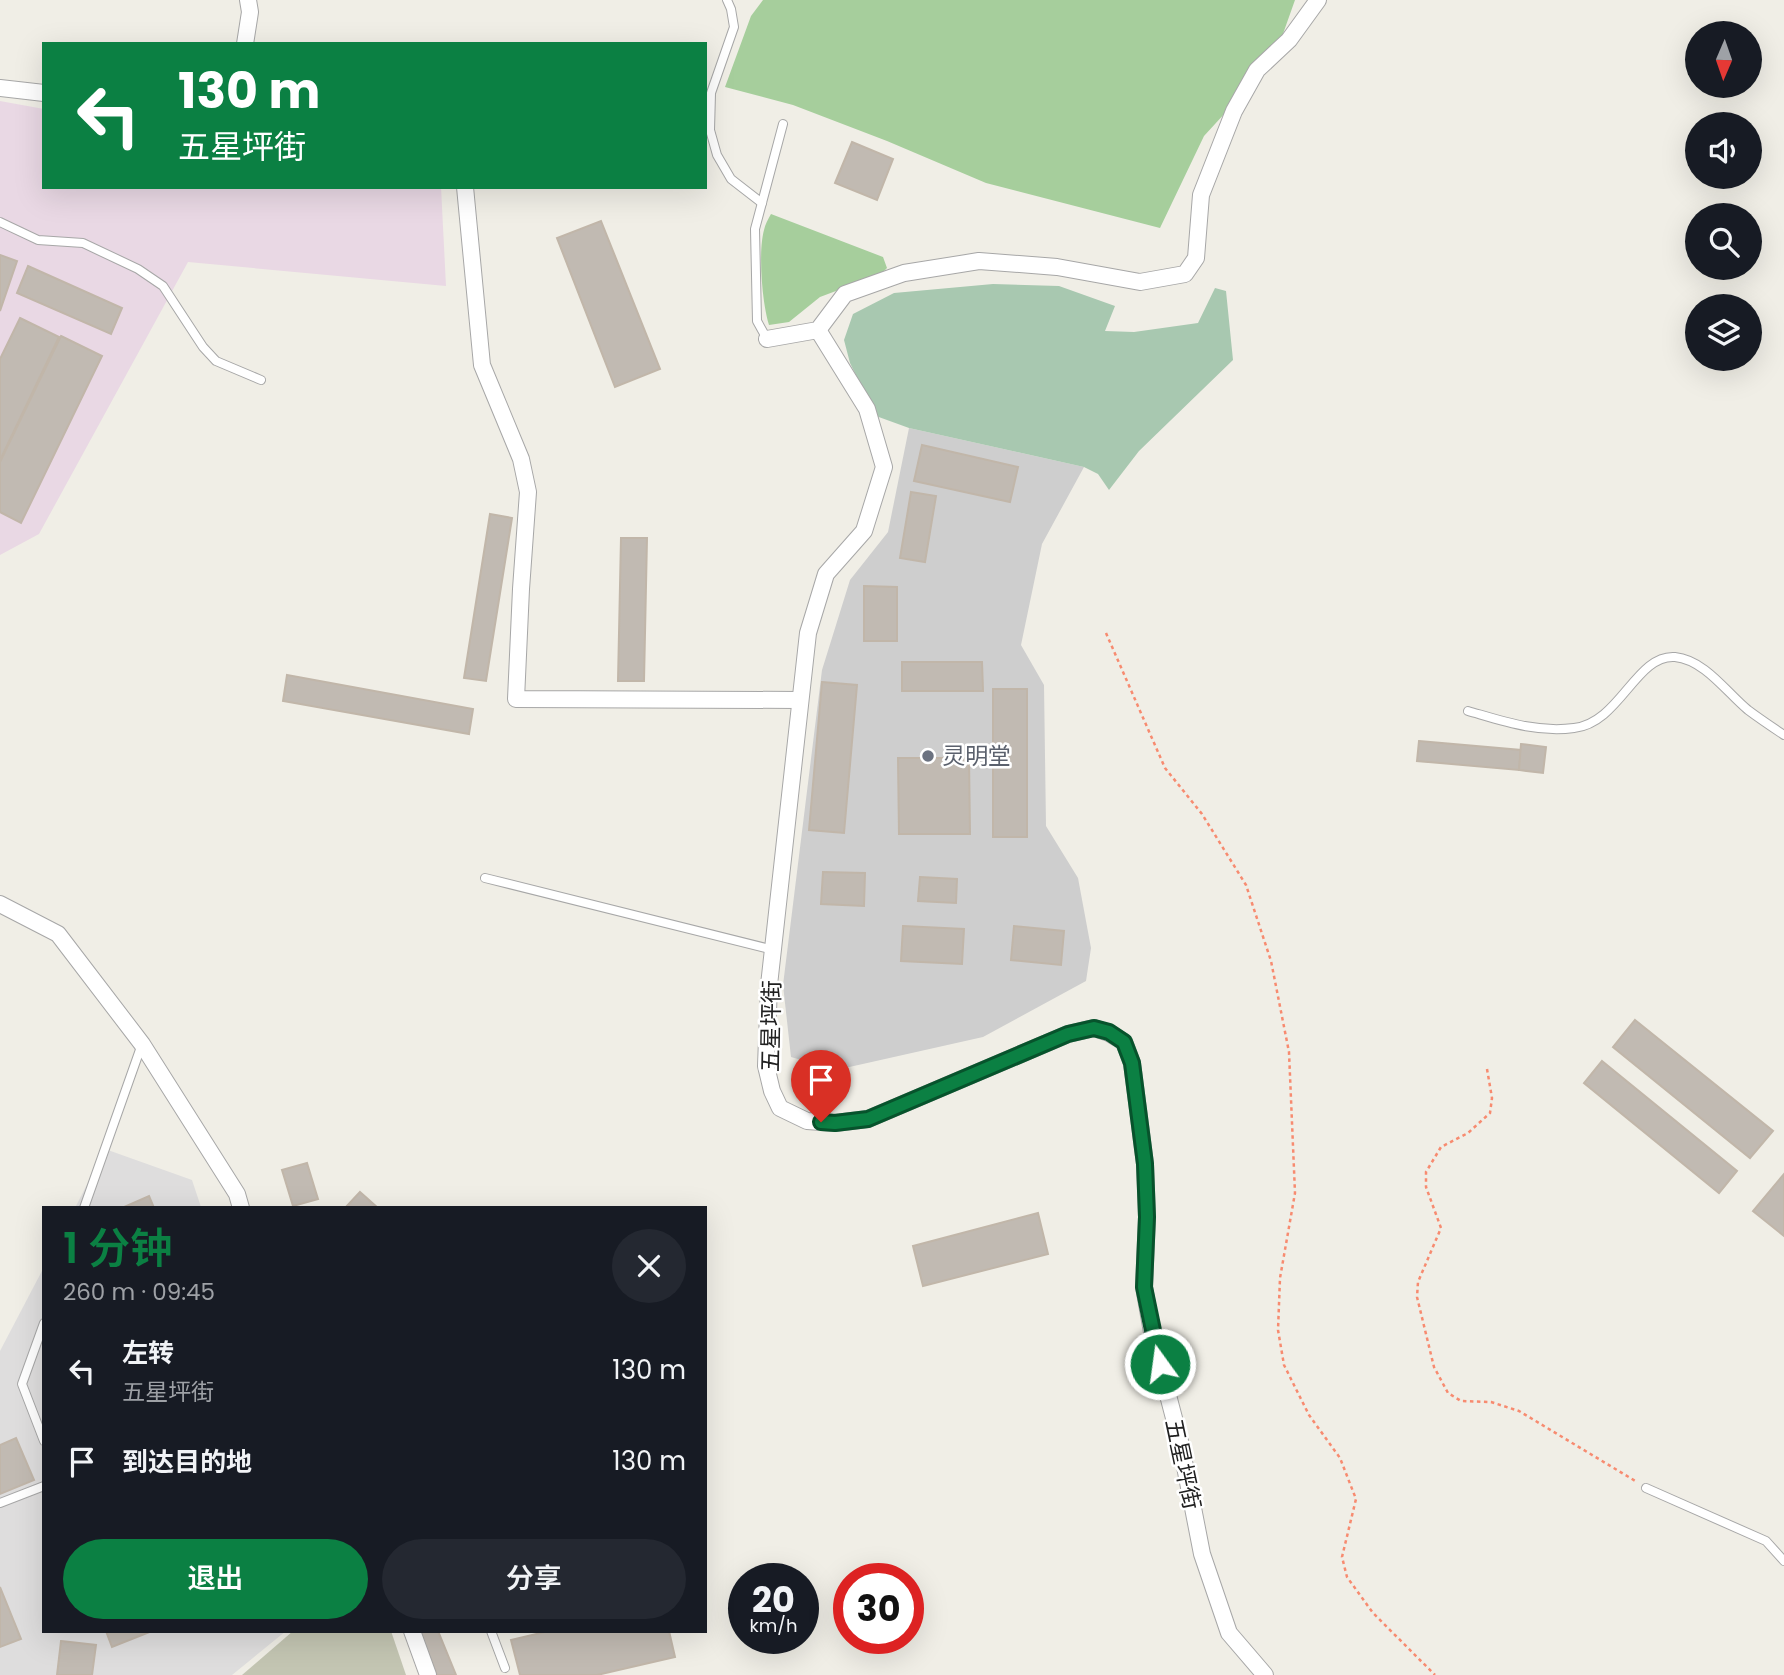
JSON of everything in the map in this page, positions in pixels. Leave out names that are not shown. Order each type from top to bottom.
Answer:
[{"type":"street","points":[[245,42],[250,12],[248,0]]},
{"type":"street","points":[[767,339],[818,330],[845,294],[904,274],[979,261],[1057,267],[1140,282],[1185,274],[1196,258],[1201,195],[1234,111],[1257,70],[1289,40],[1318,0]]},
{"type":"street","points":[[0,88],[42,93]]},
{"type":"street","points":[[465,189],[482,366],[520,459],[528,492],[516,699],[799,700]]},
{"type":"street","name":"五星坪街","points":[[818,330],[867,409],[884,467],[864,531],[826,573],[808,633],[769,985],[766,1066],[772,1091],[779,1108],[807,1121],[835,1123],[868,1119],[1068,1034],[1094,1028],[1109,1032],[1124,1042],[1132,1063],[1145,1164],[1147,1217],[1144,1287],[1153,1338],[1180,1441],[1206,1567],[1229,1633],[1265,1675]]},
{"type":"street","points":[[0,904],[58,934],[142,1044],[237,1194],[240,1206]]},
{"type":"street","points":[[413,1633],[428,1675]]},
{"type":"lane","points":[[727,0],[734,27],[711,93],[710,130],[717,155],[731,179],[762,203]]},
{"type":"lane","points":[[767,339],[757,321],[755,229],[783,124]]},
{"type":"lane","points":[[0,222],[38,240],[83,243],[138,269],[163,286],[203,347],[216,361],[261,380]]},
{"type":"lane","points":[[1468,711],[1532,729],[1576,728],[1604,716],[1654,661],[1675,657],[1694,663],[1747,710],[1784,735]]},
{"type":"lane","points":[[485,878],[774,950]]},
{"type":"lane","points":[[86,1206],[142,1044]]},
{"type":"lane","points":[[42,1329],[22,1384],[42,1436]]},
{"type":"lane","points":[[0,1503],[42,1487]]},
{"type":"lane","points":[[1646,1488],[1766,1541],[1784,1561]]},
{"type":"lane","points":[[492,1633],[505,1668]]},
{"type":"path","points":[[1106,634],[1165,768],[1202,814],[1246,885],[1271,961],[1289,1052],[1295,1193],[1280,1278],[1278,1329],[1284,1365],[1309,1415],[1340,1458],[1356,1499],[1342,1558],[1347,1577],[1373,1613],[1435,1675]]},
{"type":"path","points":[[1487,1069],[1492,1098],[1490,1113],[1468,1133],[1441,1147],[1426,1172],[1426,1187],[1441,1228],[1418,1282],[1417,1297],[1434,1367],[1448,1393],[1461,1401],[1491,1402],[1519,1411],[1646,1488]]},
{"type":"shaded area","points":[[0,101],[42,109],[42,189],[441,189],[446,286],[188,262],[39,534],[0,555]]},
{"type":"shaded area","name":"灵明堂","points":[[909,428],[1084,467],[1042,544],[1021,645],[1044,685],[1046,826],[1078,878],[1091,948],[1086,981],[983,1037],[836,1070],[791,1057],[783,985],[822,670],[850,580],[888,532]]},
{"type":"shaded area","points":[[105,1149],[192,1180],[201,1206],[76,1206]]},
{"type":"shaded area","points":[[42,1271],[42,1633],[284,1633],[232,1675],[0,1675],[0,1351]]},
{"type":"shaded area","points":[[291,1633],[392,1633],[406,1675],[242,1675]]},
{"type":"green space","points":[[763,0],[1295,0],[1279,45],[1237,100],[1204,136],[1160,228],[986,183],[793,105],[725,87],[751,16]]},
{"type":"green space","points":[[771,214],[883,257],[887,268],[881,274],[820,297],[789,322],[769,325],[763,291],[761,251],[764,228]]},
{"type":"green space","points":[[993,284],[1059,286],[1115,306],[1105,331],[1134,332],[1198,323],[1215,288],[1226,291],[1233,360],[1139,451],[1109,490],[1098,474],[1084,467],[909,428],[876,416],[850,363],[844,340],[853,314],[894,293]]},
{"type":"building","points":[[852,142],[893,159],[877,200],[835,183]]},
{"type":"building","points":[[601,221],[660,369],[615,387],[557,238]]},
{"type":"building","points":[[0,255],[17,261],[0,311]]},
{"type":"building","points":[[28,266],[122,308],[111,334],[17,293]]},
{"type":"building","points":[[20,318],[59,337],[0,460],[0,359]]},
{"type":"building","points":[[61,336],[102,356],[21,523],[0,512],[0,462]]},
{"type":"building","points":[[922,445],[1018,467],[1010,502],[914,481]]},
{"type":"building","points":[[911,492],[936,496],[925,562],[900,558]]},
{"type":"building","points":[[490,514],[512,518],[486,681],[464,678]]},
{"type":"building","points":[[621,538],[647,538],[644,681],[618,681]]},
{"type":"building","points":[[864,586],[897,587],[897,641],[864,641]]},
{"type":"building","points":[[902,662],[982,662],[983,691],[902,691]]},
{"type":"building","points":[[287,675],[473,709],[469,734],[283,701]]},
{"type":"building","points":[[822,682],[857,685],[844,833],[809,830]]},
{"type":"building","points":[[993,689],[1027,689],[1027,837],[993,837]]},
{"type":"building","points":[[1419,741],[1521,750],[1519,770],[1417,761]]},
{"type":"building","points":[[1521,744],[1546,747],[1543,773],[1519,770]]},
{"type":"building","points":[[898,758],[969,758],[970,834],[899,834]]},
{"type":"building","points":[[823,872],[865,873],[864,906],[821,904]]},
{"type":"building","points":[[920,877],[957,879],[956,903],[918,901]]},
{"type":"building","points":[[903,926],[964,929],[962,964],[901,961]]},
{"type":"building","points":[[1014,926],[1064,931],[1061,965],[1011,960]]},
{"type":"building","points":[[1635,1020],[1773,1131],[1750,1158],[1613,1047]]},
{"type":"building","points":[[1602,1061],[1737,1171],[1719,1193],[1584,1083]]},
{"type":"building","points":[[307,1163],[318,1199],[293,1206],[282,1170]]},
{"type":"building","points":[[1784,1174],[1784,1236],[1753,1211]]},
{"type":"building","points":[[360,1192],[376,1206],[347,1206]]},
{"type":"building","points":[[149,1196],[153,1206],[126,1206]]},
{"type":"building","points":[[1038,1213],[1048,1254],[923,1286],[913,1246]]},
{"type":"building","points":[[16,1438],[34,1480],[0,1494],[0,1445]]},
{"type":"building","points":[[0,1587],[21,1639],[0,1647]]},
{"type":"building","points":[[107,1633],[147,1633],[112,1647]]},
{"type":"building","points":[[420,1633],[439,1633],[456,1675],[437,1675]]},
{"type":"building","points":[[541,1633],[669,1633],[675,1657],[597,1675],[520,1675],[511,1640]]},
{"type":"building","points":[[61,1641],[96,1645],[92,1675],[57,1675]]},
{"type":"place","name":"灵明堂","points":[[928,756]]},
{"type":"route","points":[[821,1122],[868,1119],[1068,1034],[1094,1028],[1109,1032],[1124,1042],[1132,1063],[1145,1164],[1147,1217],[1144,1287],[1160,1364]]}]
